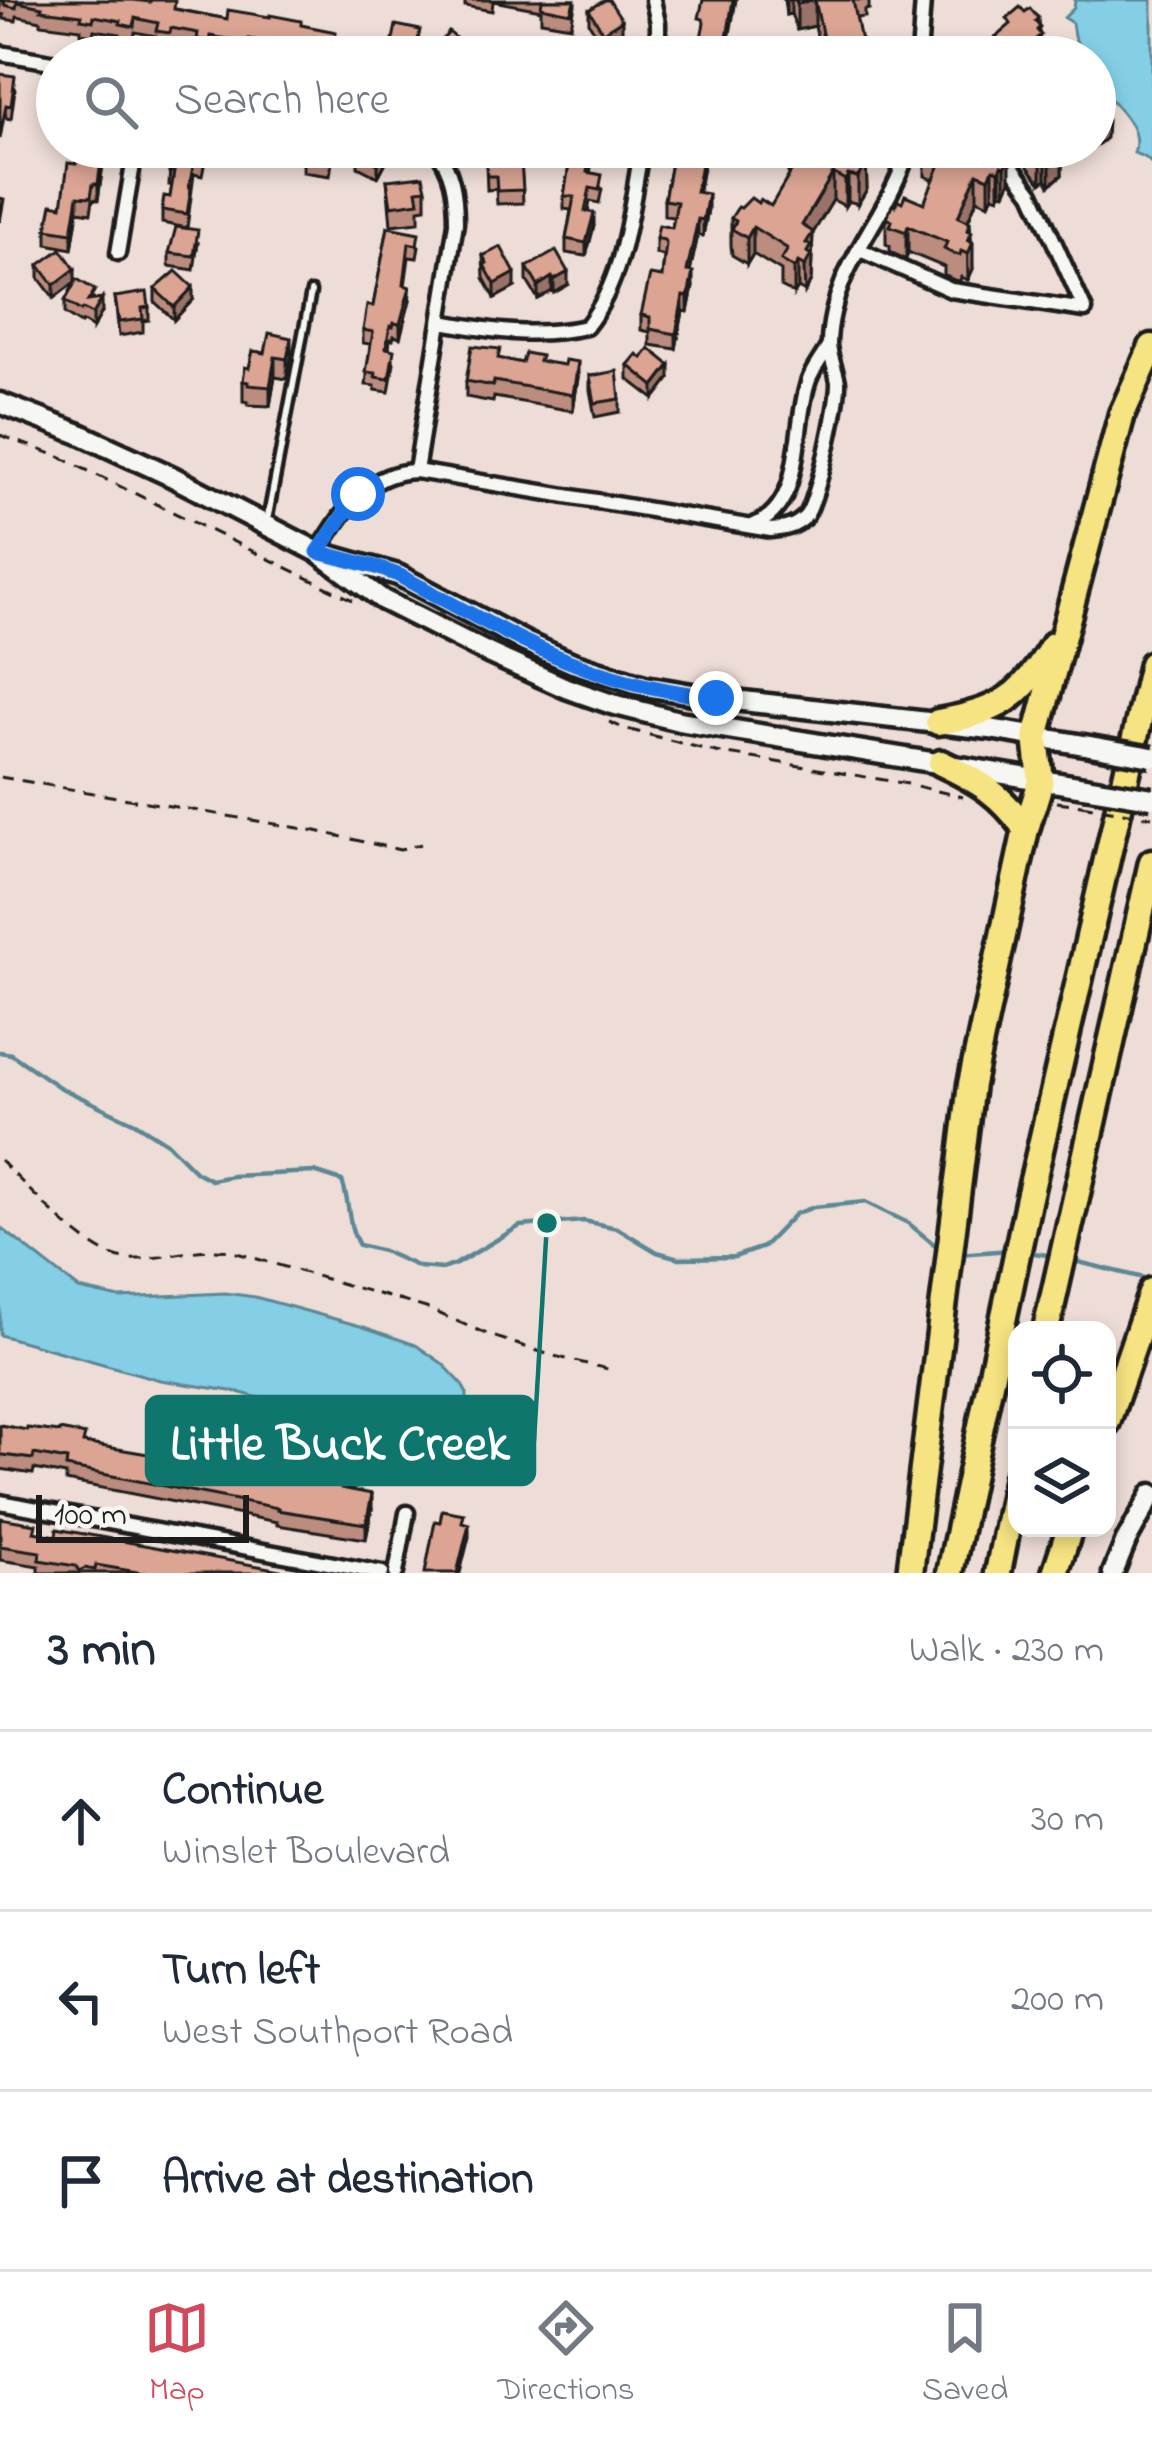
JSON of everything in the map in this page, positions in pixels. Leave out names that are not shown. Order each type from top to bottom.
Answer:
[{"type":"highway","points":[[910,1573],[971,1084],[1026,829],[1047,791],[1036,737],[1122,414],[1152,347]]},
{"type":"highway","points":[[938,722],[980,713],[1009,700],[1041,666],[1070,611]]},
{"type":"highway","points":[[950,1573],[1028,1202],[1152,664]]},
{"type":"highway","points":[[941,763],[984,784],[1004,800],[1026,829]]},
{"type":"highway","points":[[1047,1321],[1152,862]]},
{"type":"highway","points":[[1116,1396],[1152,1291]]},
{"type":"highway","points":[[998,1573],[1008,1522]]},
{"type":"highway","points":[[1055,1573],[1067,1537]]},
{"type":"main road","points":[[0,403],[121,452],[318,552],[382,600],[490,654],[612,704],[679,721],[941,763],[1047,791],[1152,798]]},
{"type":"main road","points":[[318,552],[398,575],[525,642],[645,686],[938,722],[1152,757]]},
{"type":"main road","points":[[1113,1573],[1152,1494]]},
{"type":"street","points":[[653,0],[658,36]]},
{"type":"street","points":[[920,36],[923,0]]},
{"type":"street","points":[[0,53],[36,59]]},
{"type":"street","points":[[118,253],[132,168]]},
{"type":"street","points":[[416,471],[456,223],[454,182],[448,168]]},
{"type":"street","points":[[442,322],[512,334],[542,335],[586,327],[599,311],[620,264],[638,168]]},
{"type":"street","points":[[749,527],[772,516],[785,498],[809,380],[829,346],[843,280],[881,214],[900,168]]},
{"type":"street","points":[[860,250],[951,290],[1085,310],[1032,193],[1013,168]]},
{"type":"street","points":[[318,552],[358,494],[388,475],[416,471],[749,527],[791,527],[813,506],[838,385],[829,346]]},
{"type":"street","points":[[0,1502],[382,1573]]},
{"type":"street","points":[[396,1573],[407,1513]]},
{"type":"lane","points":[[266,525],[310,292]]},
{"type":"path","points":[[0,777],[316,830],[400,850],[421,844]]},
{"type":"path","points":[[1047,791],[1152,817]]},
{"type":"path","points":[[0,1160],[81,1238],[121,1259],[207,1248],[230,1251],[426,1308],[550,1355],[616,1371]]},
{"type":"water","points":[[1075,0],[1152,0],[1152,164],[1134,153],[1134,132],[1116,105],[1116,36],[1074,36],[1072,23],[1064,18]]},
{"type":"water","points":[[0,1227],[79,1289],[120,1298],[225,1293],[255,1297],[416,1345],[461,1383],[467,1408],[452,1421],[422,1423],[283,1404],[160,1380],[0,1335]]},
{"type":"building","points":[[0,0],[175,0],[174,9],[227,19],[228,10],[270,15],[336,32],[335,36],[198,36],[171,28],[170,33],[156,31],[158,23],[135,18],[134,27],[17,2],[16,8]]},
{"type":"building","points":[[542,0],[574,0],[571,13],[541,7]]},
{"type":"building","points":[[605,0],[622,20],[603,32],[589,10]]},
{"type":"building","points":[[703,0],[733,0],[727,36],[701,36],[704,23],[699,18]]},
{"type":"building","points":[[815,0],[853,0],[860,36],[823,36]]},
{"type":"building","points":[[1020,7],[1025,12],[1030,8],[1038,18],[1041,35],[997,36],[1011,24],[1007,18]]},
{"type":"building","points":[[396,25],[420,30],[419,36],[394,36]]},
{"type":"building","points":[[0,74],[15,76],[0,139]]},
{"type":"building","points":[[67,168],[100,168],[91,197],[78,196],[72,233],[47,229],[52,204],[62,206]]},
{"type":"building","points":[[170,168],[193,168],[187,214],[162,210],[164,196],[170,197],[174,172]]},
{"type":"building","points":[[486,168],[521,168],[523,190],[497,191],[496,176],[487,176]]},
{"type":"building","points":[[569,168],[588,168],[587,172],[602,175],[599,190],[590,188],[585,211],[594,213],[586,243],[566,239],[574,197],[564,196]]},
{"type":"building","points":[[670,168],[700,168],[696,192],[708,194],[703,220],[698,219],[687,271],[693,272],[676,334],[650,329],[650,317],[641,315],[650,275],[662,277],[666,244],[656,238],[659,225],[672,228],[677,202],[664,200]]},
{"type":"building","points":[[793,168],[863,168],[858,177],[848,175],[845,180],[833,173],[802,225],[813,232],[806,243],[811,245],[807,252],[811,255],[805,266],[798,262],[794,268],[781,260],[788,249],[753,227],[747,238],[732,229],[736,221],[731,218],[751,198],[771,206]]},
{"type":"building","points":[[938,168],[1000,168],[993,169],[989,178],[977,173],[958,217],[970,222],[968,240],[973,242],[968,254],[954,254],[944,249],[947,242],[908,226],[906,232],[890,226],[892,221],[886,218],[892,205],[902,202],[905,195],[924,203]]},
{"type":"building","points":[[423,176],[426,189],[417,190],[419,202],[391,206],[387,180]]},
{"type":"building","points":[[176,227],[198,230],[194,256],[169,253]]},
{"type":"building","points":[[388,227],[419,233],[417,245],[409,243],[404,285],[410,287],[400,324],[390,326],[386,348],[394,350],[389,379],[366,372],[373,332],[363,330],[367,305],[373,306]]},
{"type":"building","points":[[501,247],[515,273],[495,284],[483,256]]},
{"type":"building","points":[[61,249],[75,269],[54,285],[39,265]]},
{"type":"building","points":[[556,251],[568,272],[538,286],[527,267]]},
{"type":"building","points":[[176,271],[193,287],[174,307],[155,289]]},
{"type":"building","points":[[77,279],[95,290],[88,301],[102,299],[93,314],[65,301]]},
{"type":"building","points":[[147,292],[149,307],[142,308],[143,319],[119,322],[115,297]]},
{"type":"building","points":[[269,333],[291,338],[287,359],[275,357],[270,387],[248,385],[243,381],[245,367],[249,368],[253,351],[265,353]]},
{"type":"building","points":[[472,346],[500,349],[498,358],[522,363],[525,353],[541,356],[539,361],[578,362],[573,395],[494,381],[493,386],[466,381]]},
{"type":"building","points":[[649,348],[670,365],[654,386],[628,365]]},
{"type":"building","points":[[617,371],[620,399],[595,403],[590,376]]},
{"type":"building","points":[[0,1425],[60,1430],[85,1435],[83,1443],[154,1455],[156,1447],[182,1452],[178,1472],[199,1456],[217,1479],[219,1466],[251,1472],[252,1465],[328,1478],[330,1470],[344,1472],[341,1488],[372,1494],[366,1524],[66,1467],[67,1460],[3,1455]]},
{"type":"building","points":[[442,1510],[464,1514],[462,1522],[469,1524],[457,1573],[425,1573],[435,1521],[440,1522]]},
{"type":"building","points":[[0,1518],[36,1524],[34,1532],[56,1536],[57,1529],[280,1573],[143,1573],[96,1565],[95,1570],[79,1571],[76,1566],[39,1560],[40,1552],[0,1546]]},
{"type":"waterway","points":[[0,1052],[135,1123],[211,1180],[314,1172],[342,1181],[359,1245],[419,1267],[442,1269],[456,1264],[520,1226],[584,1221],[617,1228],[657,1252],[679,1258],[734,1257],[763,1247],[795,1214],[814,1207],[865,1202],[908,1223],[940,1249]]},
{"type":"waterway","points":[[957,1254],[1011,1250]]},
{"type":"waterway","points":[[1028,1252],[1053,1256]]},
{"type":"waterway","points":[[1070,1260],[1152,1280]]},
{"type":"place","name":"Little Buck Creek","points":[[547,1223]]},
{"type":"route","points":[[358,494],[318,552],[398,575],[525,642],[606,675],[716,698]]}]
